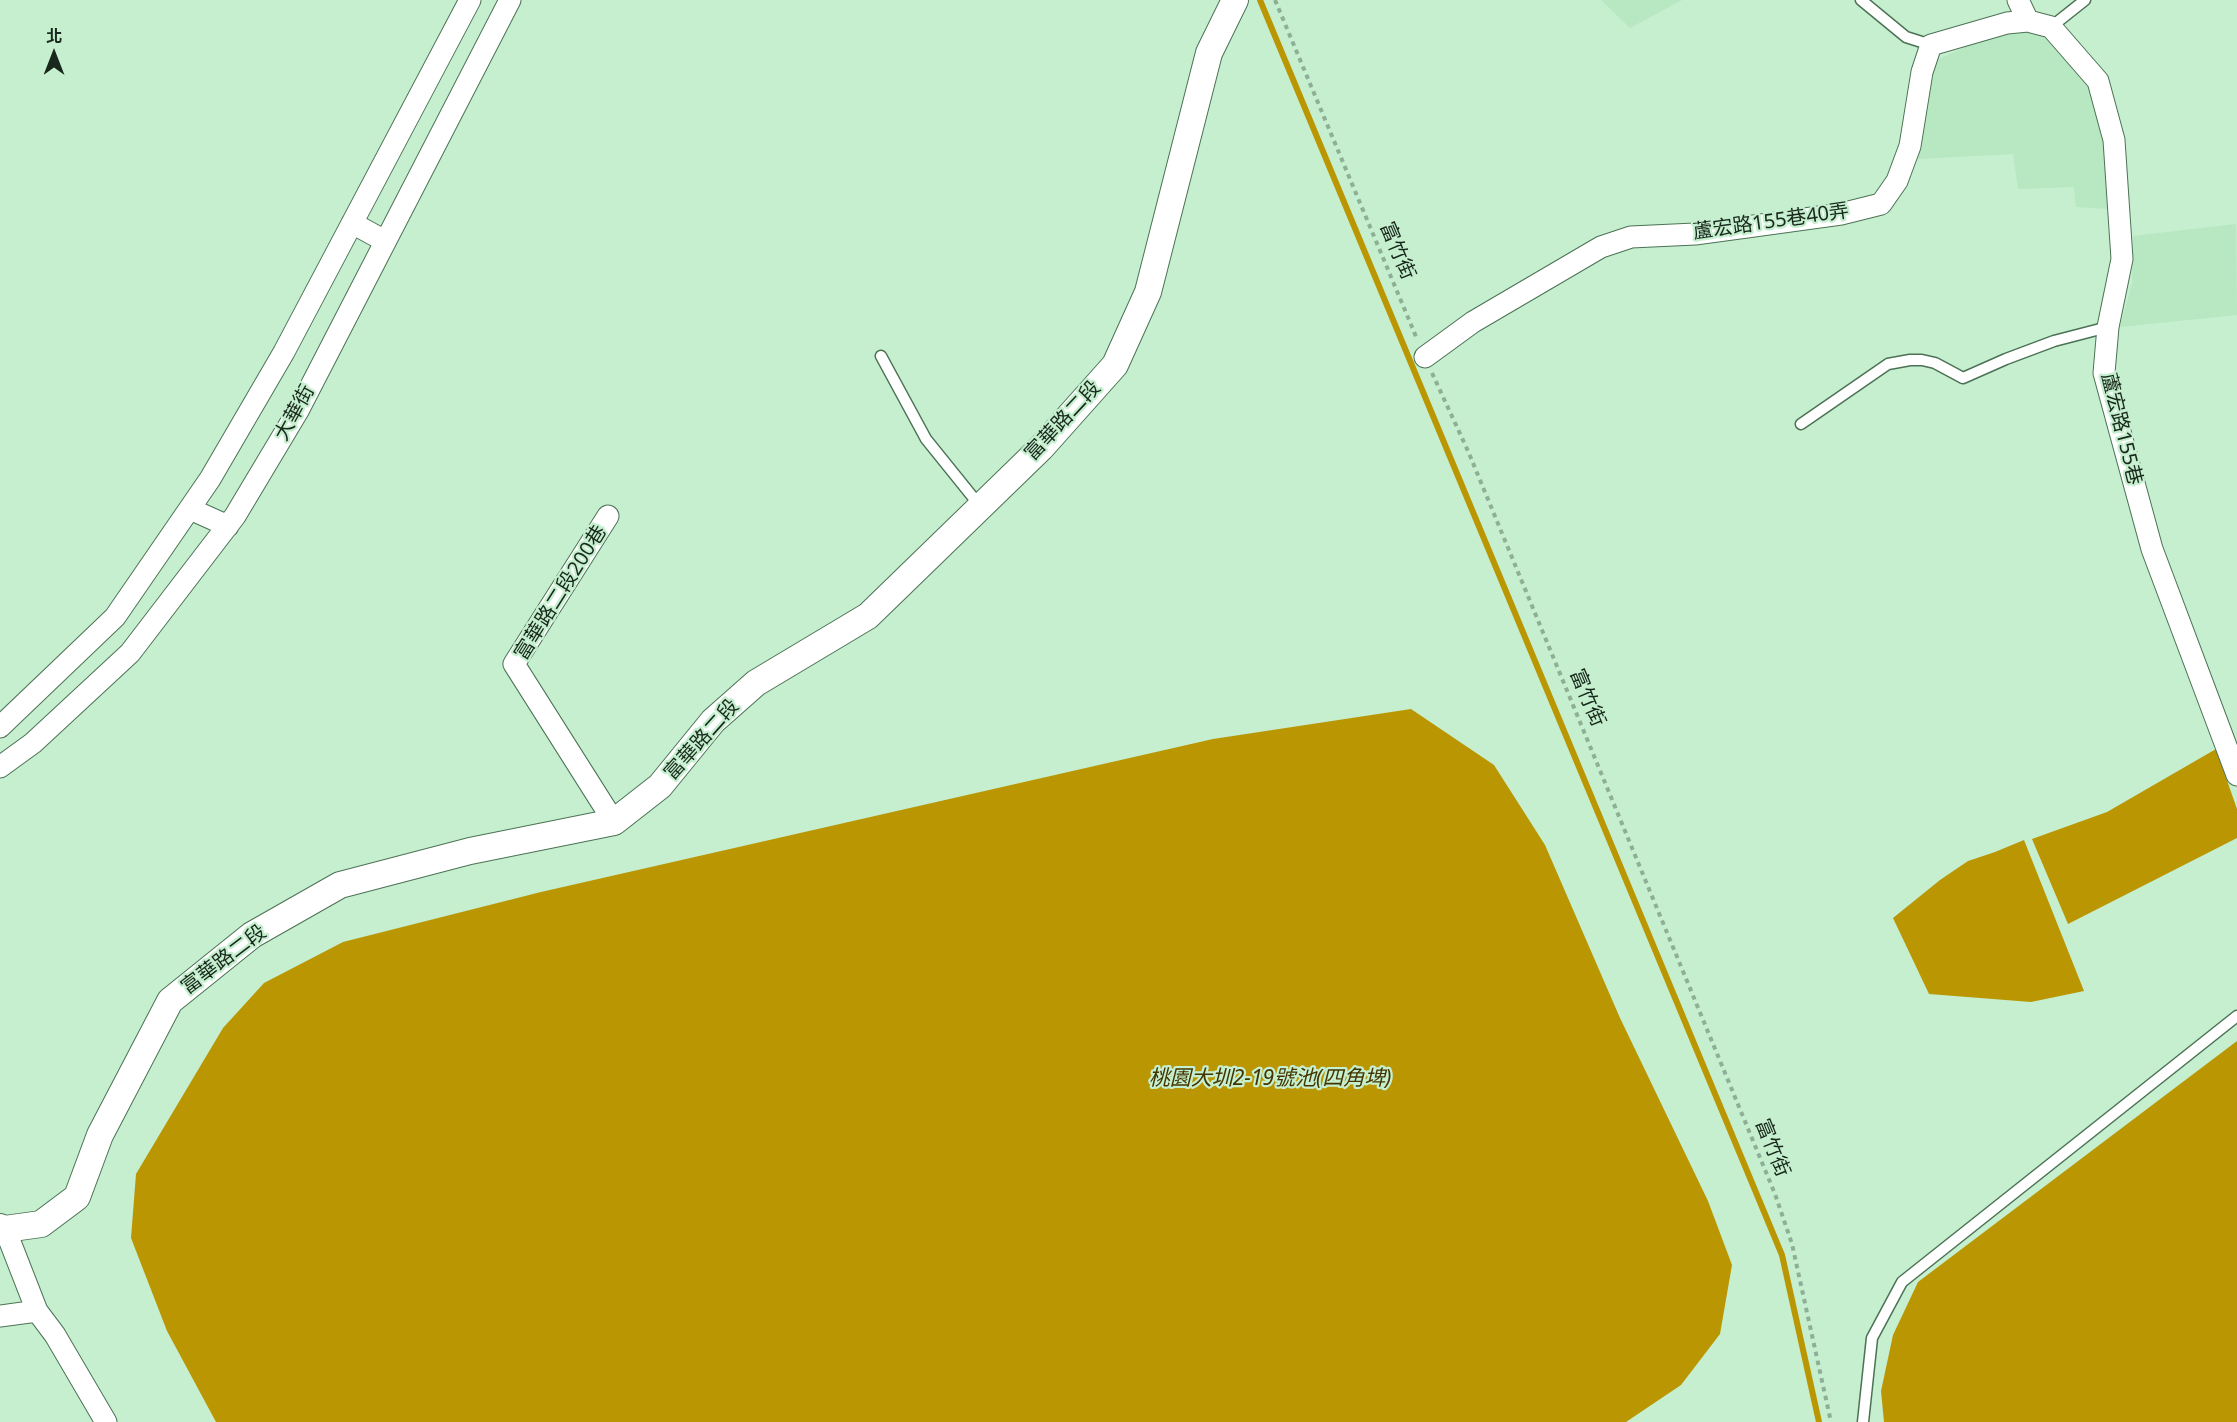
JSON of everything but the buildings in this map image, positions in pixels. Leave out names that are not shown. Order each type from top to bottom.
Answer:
[{"type":"street","name":"大華街","points":[[0,727],[115,617],[210,479],[284,352],[470,0]]},
{"type":"street","name":"大華街","points":[[0,767],[33,743],[130,653],[228,526],[298,408],[510,0]]},
{"type":"street","name":"富華路二段","points":[[3,1228],[41,1224],[77,1197],[100,1135],[170,1001],[252,935],[340,885],[470,851],[614,822],[660,786],[713,721],[756,683],[868,616],[1041,448],[1114,365],[1148,292],[1209,53],[1235,0]]},
{"type":"street","points":[[2018,0],[2028,21]]},
{"type":"street","points":[[1931,45],[2007,23],[2028,21],[2051,27]]},
{"type":"street","name":"蘆宏路155巷","points":[[2051,27],[2098,81],[2114,140],[2122,259],[2108,327],[2104,374],[2152,549],[2237,775]]},
{"type":"street","name":"蘆宏路155巷40弄","points":[[1425,357],[1473,322],[1601,247],[1631,237],[1695,234],[1841,214],[1881,204],[1897,181],[1910,146],[1922,72],[1931,45]]},
{"type":"street","points":[[352,223],[385,241]]},
{"type":"street","points":[[190,508],[228,526]]},
{"type":"street","name":"富華路二段200巷","points":[[608,516],[514,664],[614,822]]},
{"type":"street","points":[[3,1228],[37,1311],[55,1335],[106,1422]]},
{"type":"street","points":[[0,1316],[37,1311]]},
{"type":"lane","points":[[1861,0],[1906,37],[1931,45]]},
{"type":"lane","points":[[2051,27],[2085,0]]},
{"type":"lane","points":[[1801,424],[1888,364],[1922,360],[1935,363],[1963,378],[2006,358],[2054,341],[2108,327]]},
{"type":"lane","points":[[881,356],[926,439],[980,506]]},
{"type":"lane","points":[[1863,1422],[1872,1338],[1902,1282],[2237,1016]]},
{"type":"path","name":"富竹街","points":[[1275,0],[1425,357],[1472,462],[1775,1194],[1792,1244],[1831,1422]]},
{"type":"shaded area","points":[[1601,0],[1682,0],[1630,28]]},
{"type":"shaded area","points":[[2001,30],[2046,32],[2081,66],[2104,122],[2107,209],[2076,207],[2074,187],[2018,189],[2013,154],[1918,159],[1929,79],[1939,59]]},
{"type":"shaded area","points":[[2236,224],[2237,315],[2120,327],[2132,283],[2133,236]]},
{"type":"water","name":"桃園大圳2-19號池(四角埤)","points":[[1411,709],[1494,765],[1545,845],[1620,1018],[1708,1201],[1732,1265],[1720,1334],[1681,1385],[1626,1422],[216,1422],[167,1331],[131,1238],[136,1174],[223,1028],[264,983],[343,942],[541,892],[1213,739]]},
{"type":"water","points":[[2216,749],[2237,809],[2237,838],[2068,924],[2032,839],[2107,812]]},
{"type":"water","points":[[2024,840],[2084,991],[2031,1002],[1929,994],[1893,918],[1940,880],[1968,861]]},
{"type":"water","points":[[2237,1041],[2237,1422],[1884,1422],[1881,1391],[1893,1335],[1918,1282]]},
{"type":"waterway","points":[[1260,0],[1782,1255],[1819,1422]]}]
